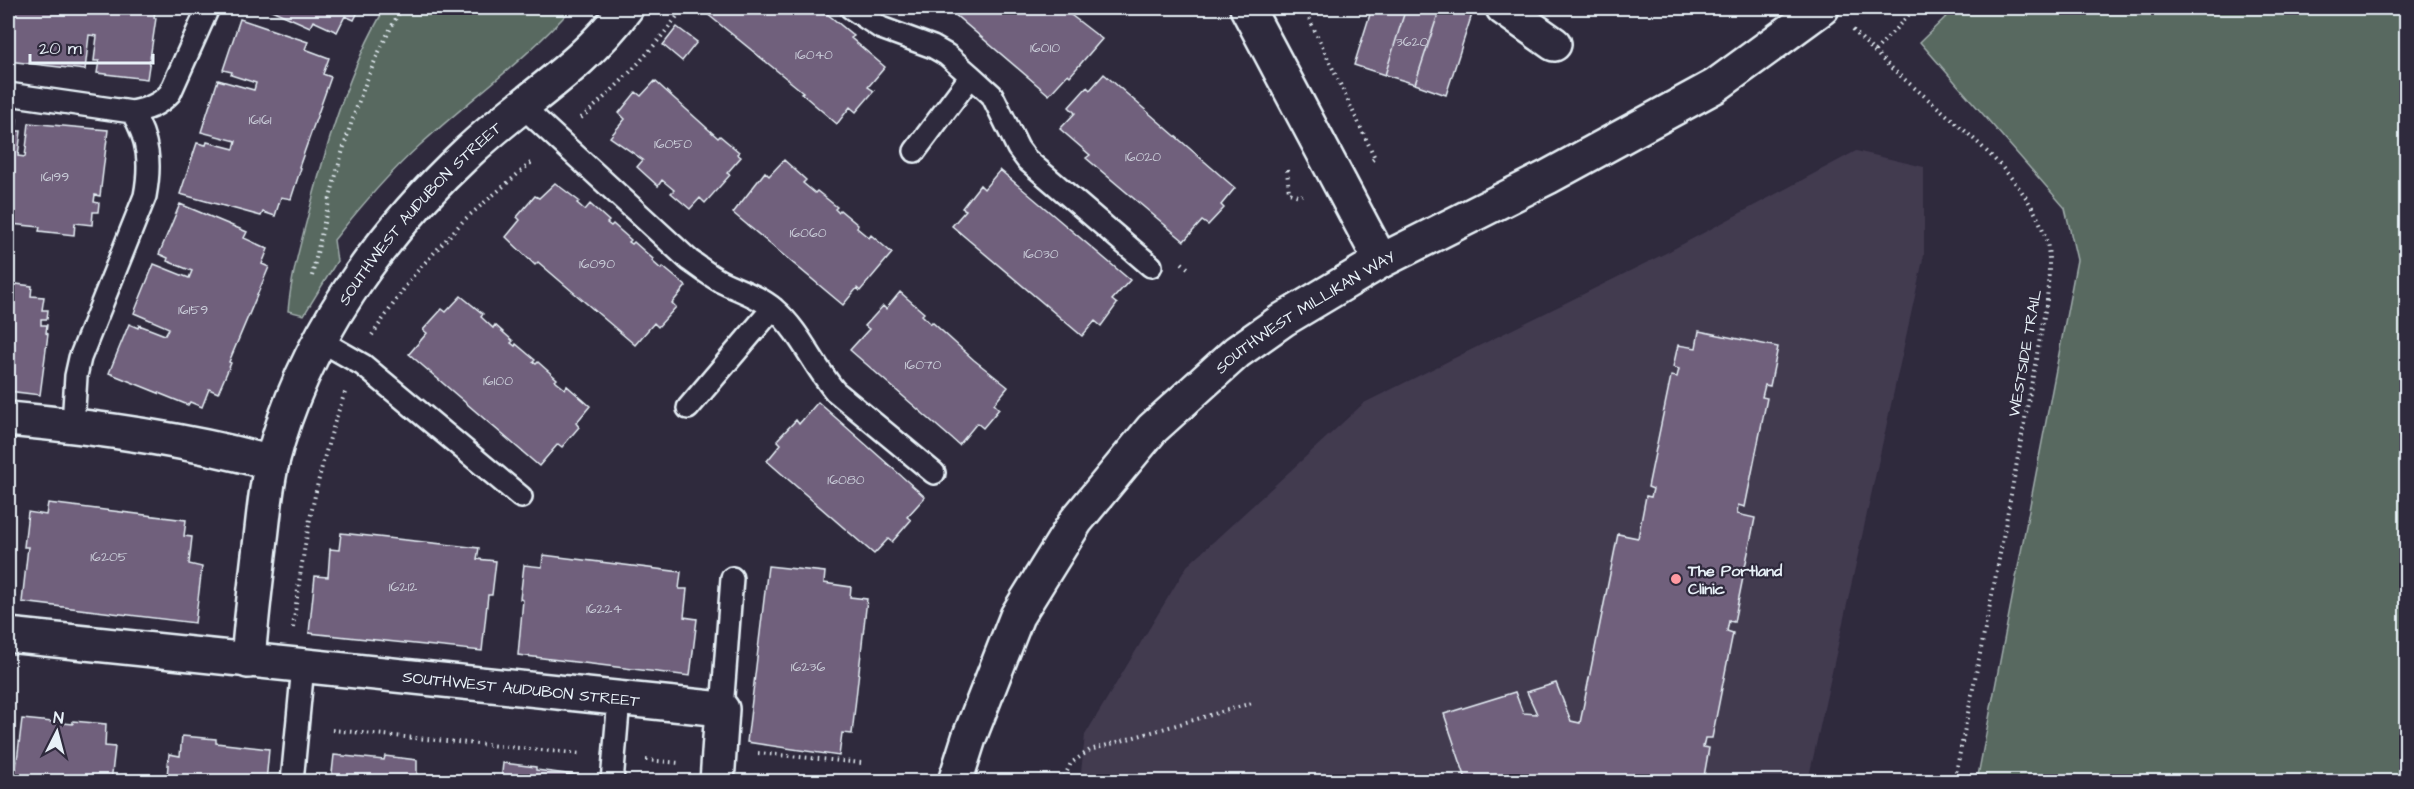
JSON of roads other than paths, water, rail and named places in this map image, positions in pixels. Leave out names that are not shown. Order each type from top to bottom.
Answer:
[{"type":"street","name":"SOUTHWEST AUDUBON STREET","points":[[248,660],[250,626],[272,463],[300,383],[321,341],[369,260],[426,193],[471,149],[591,50],[626,8]]},
{"type":"street","points":[[1247,8],[1381,261]]},
{"type":"street","points":[[1503,8],[1554,44]]},
{"type":"street","name":"SOUTHWEST MILLIKAN WAY","points":[[955,782],[969,738],[1017,616],[1076,521],[1152,429],[1237,352],[1284,319],[1381,261],[1548,177],[1715,86],[1822,8]]},
{"type":"street","points":[[8,419],[74,425],[223,449],[272,463]]},
{"type":"street","name":"SOUTHWEST AUDUBON STREET","points":[[8,635],[722,709]]},
{"type":"street","points":[[717,782],[722,709]]},
{"type":"lane","points":[[8,94],[132,112],[147,110],[161,103],[170,93],[208,8]]},
{"type":"lane","points":[[851,8],[882,28],[933,47],[947,55],[992,95],[1018,148],[1027,160],[1150,267]]},
{"type":"lane","points":[[915,151],[971,76]]},
{"type":"lane","points":[[524,107],[689,260],[719,280],[754,296],[773,308],[788,323],[835,391],[934,473]]},
{"type":"lane","points":[[74,425],[76,376],[80,358],[145,196],[149,176],[147,143],[142,128],[132,112]]},
{"type":"lane","points":[[688,408],[773,308]]},
{"type":"lane","points":[[321,341],[357,361],[521,496]]},
{"type":"lane","points":[[722,709],[732,578]]},
{"type":"lane","points":[[292,782],[303,666]]},
{"type":"lane","points":[[612,782],[619,699]]},
{"type":"place","name":"The Portland Clinic","points":[[1676,579]]}]
